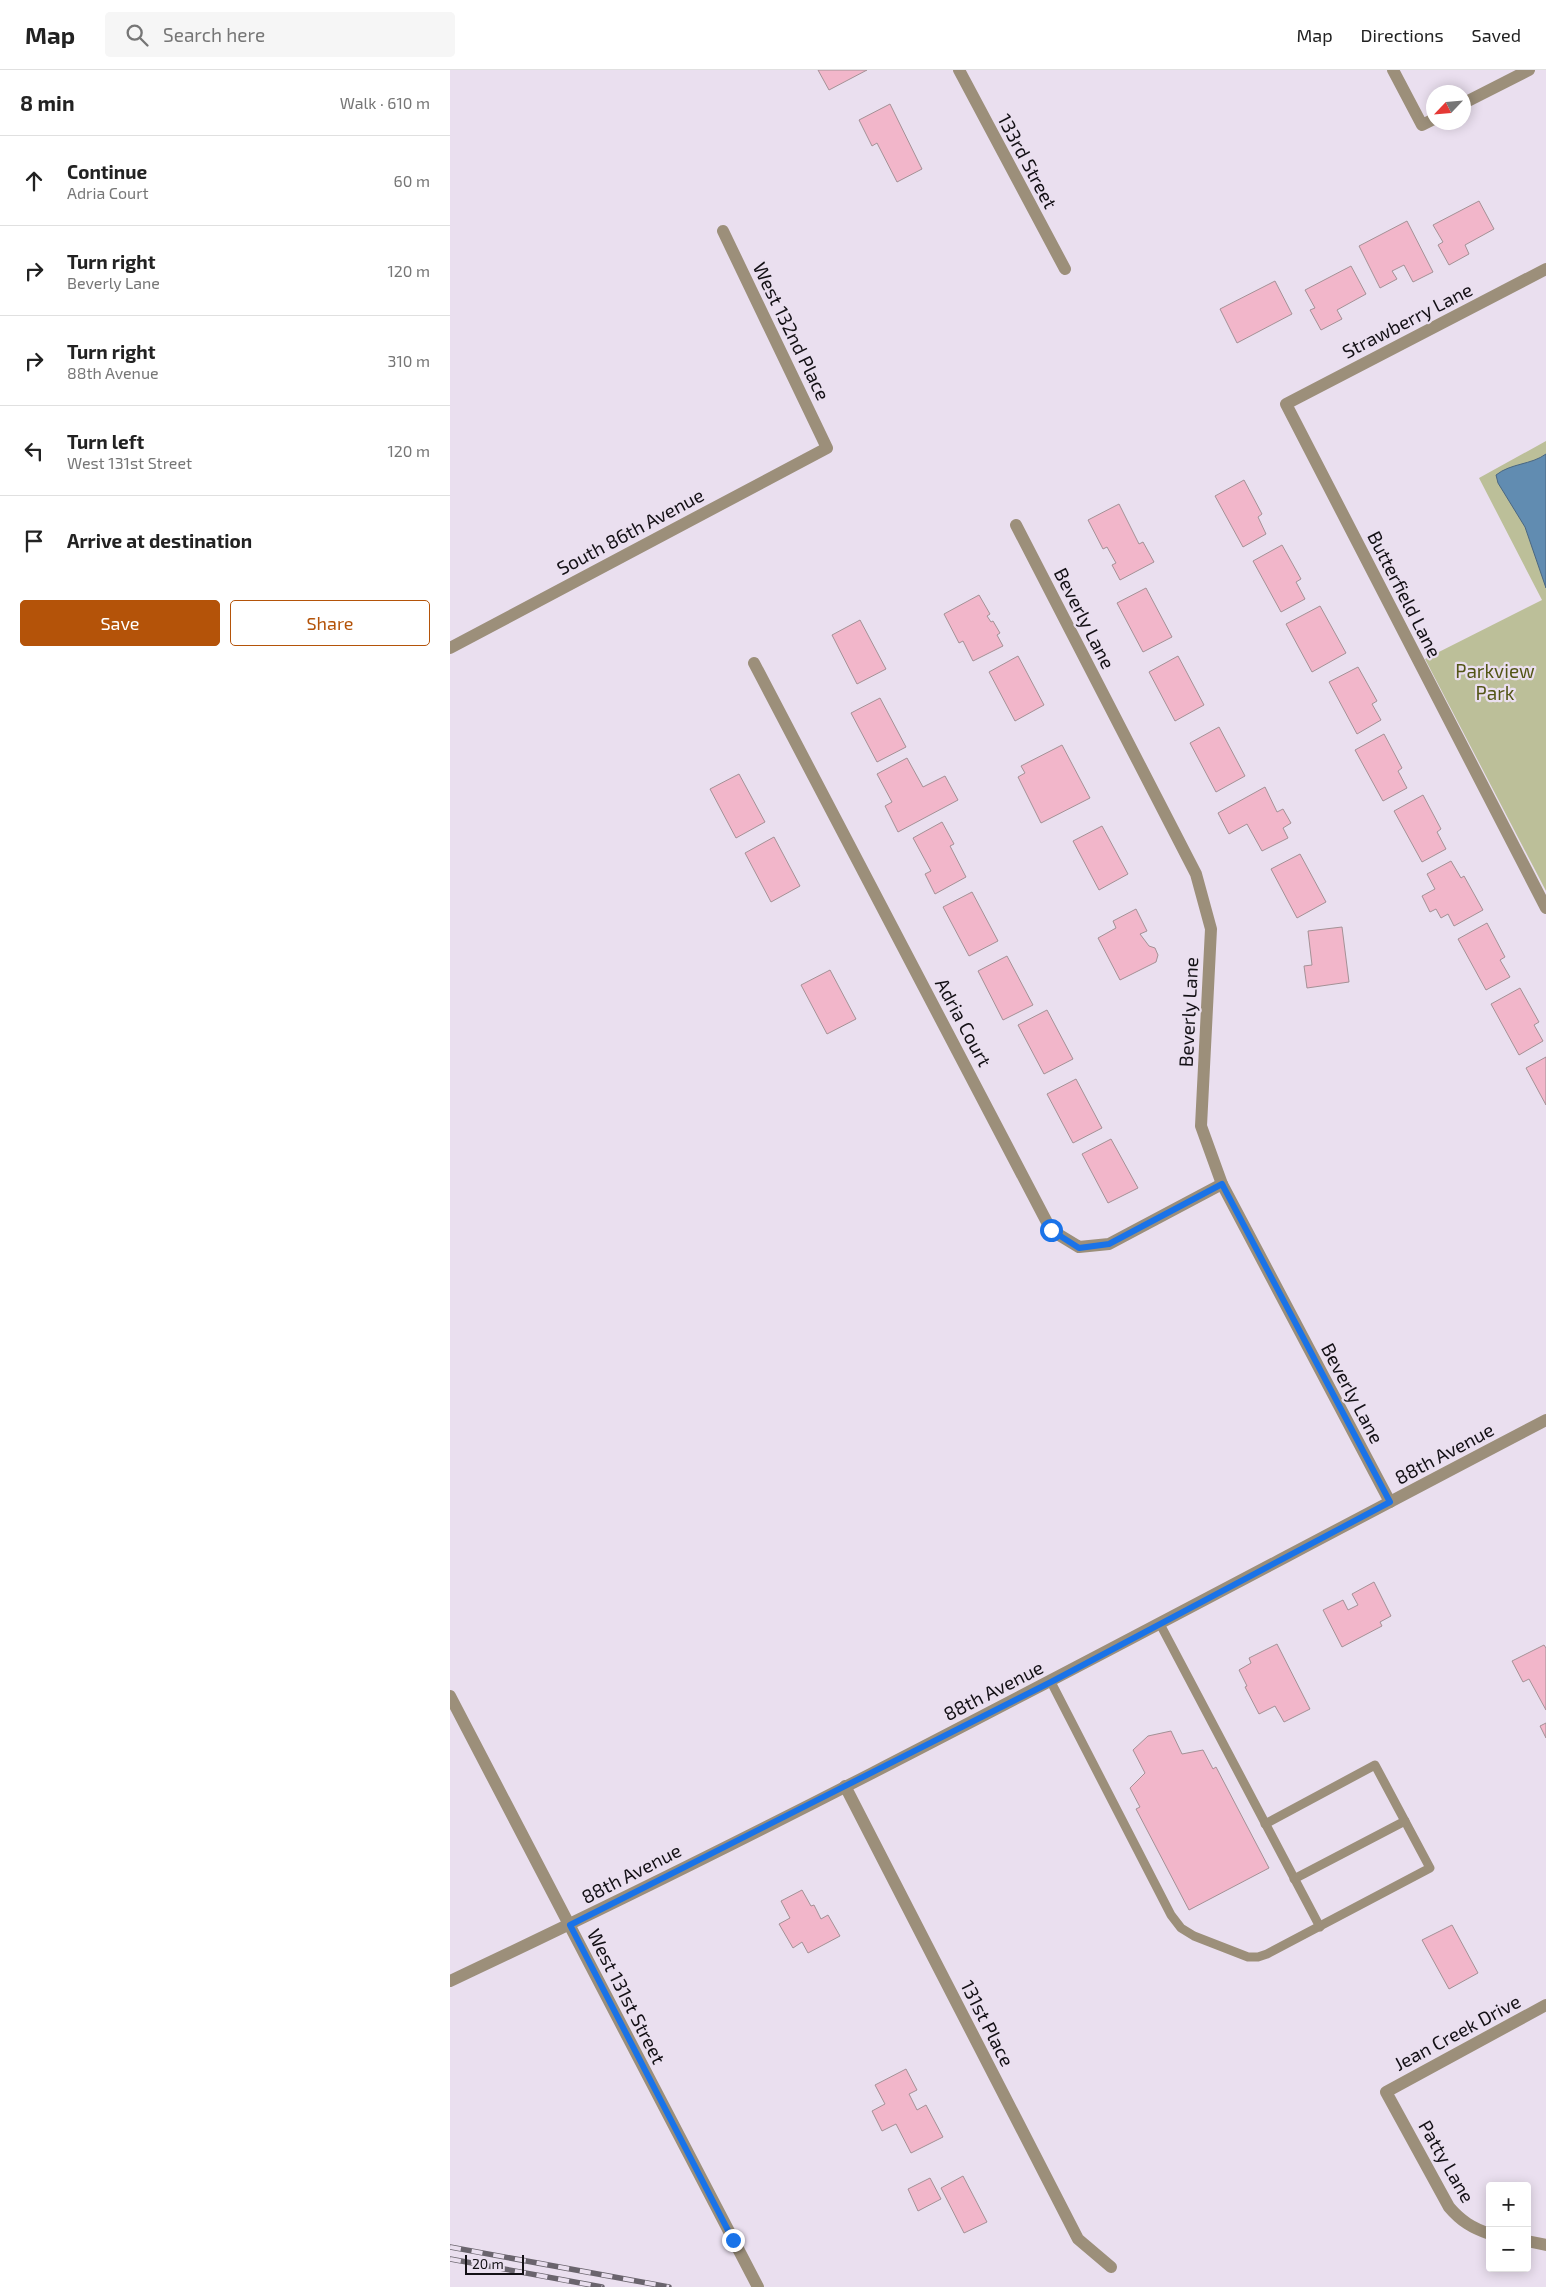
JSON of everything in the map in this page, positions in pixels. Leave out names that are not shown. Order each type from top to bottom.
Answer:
[{"type":"street","name":"133rd Street","points":[[959,70],[1064,269]]},
{"type":"street","points":[[1393,70],[1422,124],[1426,122]]},
{"type":"street","points":[[1471,99],[1529,70]]},
{"type":"street","name":"West 132nd Place","points":[[724,231],[827,448]]},
{"type":"street","name":"Strawberry Lane","points":[[1286,404],[1546,269]]},
{"type":"street","name":"Butterfield Lane","points":[[1286,404],[1546,908]]},
{"type":"street","name":"South 86th Avenue","points":[[450,648],[827,448]]},
{"type":"street","name":"Beverly Lane","points":[[1016,525],[1196,874],[1211,930],[1202,1126],[1222,1184],[1390,1502]]},
{"type":"street","name":"Adria Court","points":[[754,664],[1051,1230],[1079,1248],[1109,1244],[1222,1184]]},
{"type":"street","name":"88th Avenue","points":[[450,1981],[570,1925],[1051,1682],[1546,1420]]},
{"type":"street","name":"West 131st Street","points":[[450,1696],[758,2287]]},
{"type":"street","name":"131st Place","points":[[845,1786],[1078,2239],[1111,2267]]},
{"type":"street","name":"Jean Creek Drive","points":[[1386,2092],[1546,2005]]},
{"type":"street","name":"Patty Lane","points":[[1386,2092],[1449,2207],[1460,2219],[1475,2229],[1486,2233]]},
{"type":"street","points":[[1531,2242],[1546,2245]]},
{"type":"lane","points":[[1160,1624],[1320,1927]]},
{"type":"lane","points":[[1051,1682],[1172,1915],[1181,1928],[1194,1936],[1248,1957],[1258,1957],[1320,1927],[1430,1868],[1375,1765],[1265,1824]]},
{"type":"lane","points":[[1294,1879],[1404,1821]]},
{"type":"green space","name":"Parkview Park","points":[[1546,441],[1546,891],[1425,659],[1542,600],[1479,478]]},
{"type":"water","points":[[1546,454],[1546,588],[1525,527],[1498,483],[1496,475],[1508,468],[1540,458]]},
{"type":"building","points":[[818,70],[867,70],[829,90]]},
{"type":"building","points":[[890,104],[922,169],[897,182],[877,143],[872,146],[859,120]]},
{"type":"building","points":[[1479,201],[1494,229],[1465,245],[1469,254],[1449,265],[1438,245],[1443,242],[1433,225]]},
{"type":"building","points":[[1407,221],[1433,272],[1413,282],[1404,265],[1392,271],[1397,279],[1380,288],[1359,246]]},
{"type":"building","points":[[1351,266],[1366,294],[1337,310],[1342,319],[1321,330],[1310,310],[1315,308],[1305,290]]},
{"type":"building","points":[[1275,281],[1292,314],[1237,343],[1220,309]]},
{"type":"building","points":[[1244,480],[1262,514],[1258,517],[1266,534],[1243,547],[1215,496]]},
{"type":"building","points":[[1119,504],[1139,544],[1143,542],[1154,562],[1120,580],[1112,565],[1116,563],[1107,547],[1103,549],[1088,520]]},
{"type":"building","points":[[1282,545],[1301,579],[1296,582],[1305,599],[1281,612],[1253,561]]},
{"type":"building","points":[[1146,588],[1172,637],[1143,652],[1117,603]]},
{"type":"building","points":[[979,595],[990,614],[987,616],[991,622],[993,621],[1000,633],[997,635],[1003,646],[973,661],[963,641],[959,643],[944,614]]},
{"type":"building","points":[[1320,606],[1346,653],[1312,672],[1286,624]]},
{"type":"building","points":[[860,620],[886,669],[857,684],[832,635]]},
{"type":"building","points":[[1018,656],[1044,705],[1015,721],[989,672]]},
{"type":"building","points":[[1178,656],[1204,705],[1175,721],[1149,672]]},
{"type":"building","points":[[1358,667],[1377,701],[1372,704],[1381,720],[1357,734],[1329,682]]},
{"type":"building","points":[[880,698],[906,747],[877,762],[851,713]]},
{"type":"building","points":[[1219,727],[1245,776],[1216,792],[1190,743]]},
{"type":"building","points":[[1384,734],[1402,768],[1398,771],[1407,788],[1383,801],[1355,750]]},
{"type":"building","points":[[1062,745],[1090,798],[1041,823],[1018,777],[1025,773],[1021,766]]},
{"type":"building","points":[[907,758],[923,787],[945,776],[958,800],[898,832],[885,806],[892,802],[877,774]]},
{"type":"building","points":[[739,774],[765,822],[736,838],[710,789]]},
{"type":"building","points":[[1265,787],[1277,812],[1283,809],[1291,823],[1283,828],[1288,838],[1262,851],[1247,824],[1229,834],[1218,813]]},
{"type":"building","points":[[1423,795],[1441,829],[1437,832],[1446,849],[1422,862],[1394,811]]},
{"type":"building","points":[[942,822],[954,844],[950,846],[966,877],[935,894],[925,874],[931,871],[913,838]]},
{"type":"building","points":[[1102,826],[1128,874],[1099,890],[1073,841]]},
{"type":"building","points":[[774,837],[800,886],[771,902],[745,853]]},
{"type":"building","points":[[1300,854],[1326,902],[1297,918],[1271,869]]},
{"type":"building","points":[[1451,861],[1461,878],[1464,876],[1483,910],[1454,926],[1448,914],[1441,918],[1436,909],[1430,912],[1422,896],[1435,889],[1427,874]]},
{"type":"building","points":[[972,892],[998,941],[969,956],[943,907]]},
{"type":"building","points":[[1136,909],[1147,931],[1140,934],[1149,946],[1155,948],[1158,955],[1156,962],[1120,980],[1098,938],[1116,928],[1113,921]]},
{"type":"building","points":[[1487,923],[1505,957],[1500,960],[1510,977],[1486,990],[1458,939]]},
{"type":"building","points":[[1342,927],[1349,982],[1307,988],[1304,966],[1312,965],[1308,931]]},
{"type":"building","points":[[1007,956],[1033,1005],[1003,1020],[978,971]]},
{"type":"building","points":[[830,970],[856,1019],[827,1034],[801,985]]},
{"type":"building","points":[[1520,988],[1539,1022],[1534,1025],[1543,1041],[1519,1055],[1491,1004]]},
{"type":"building","points":[[1047,1010],[1073,1059],[1044,1074],[1018,1025]]},
{"type":"building","points":[[1546,1057],[1546,1105],[1526,1068]]},
{"type":"building","points":[[1076,1079],[1102,1128],[1073,1143],[1047,1094]]},
{"type":"building","points":[[1111,1139],[1138,1188],[1108,1203],[1082,1154]]},
{"type":"building","points":[[1374,1582],[1391,1616],[1380,1622],[1382,1626],[1342,1647],[1323,1610],[1343,1600],[1348,1610],[1358,1605],[1352,1594]]},
{"type":"building","points":[[1277,1644],[1310,1709],[1284,1722],[1275,1706],[1259,1714],[1245,1687],[1247,1686],[1239,1670],[1251,1663],[1249,1658]]},
{"type":"building","points":[[1544,1645],[1546,1648],[1546,1710],[1529,1679],[1523,1682],[1512,1661]]},
{"type":"building","points":[[1546,1723],[1546,1738],[1540,1726]]},
{"type":"building","points":[[1171,1731],[1182,1754],[1203,1750],[1213,1769],[1216,1767],[1269,1868],[1189,1910],[1136,1809],[1140,1807],[1130,1788],[1145,1773],[1133,1750],[1148,1736]]},
{"type":"building","points":[[802,1890],[811,1906],[814,1905],[821,1919],[828,1915],[840,1936],[808,1953],[802,1942],[793,1948],[779,1924],[790,1918],[781,1901]]},
{"type":"building","points":[[1452,1925],[1478,1973],[1449,1989],[1422,1940]]},
{"type":"building","points":[[906,2069],[917,2090],[909,2094],[917,2110],[926,2105],[943,2137],[911,2153],[896,2124],[882,2131],[872,2111],[885,2104],[875,2085]]},
{"type":"building","points":[[963,2176],[987,2222],[964,2233],[941,2188]]},
{"type":"building","points":[[930,2178],[941,2199],[918,2211],[908,2189]]},
{"type":"railway","points":[[450,2247],[669,2287]]},
{"type":"railway","points":[[450,2259],[602,2287]]},
{"type":"route","points":[[733,2240],[570,1925],[1051,1682],[1390,1502],[1222,1184],[1109,1244],[1079,1248],[1051,1230]]}]
